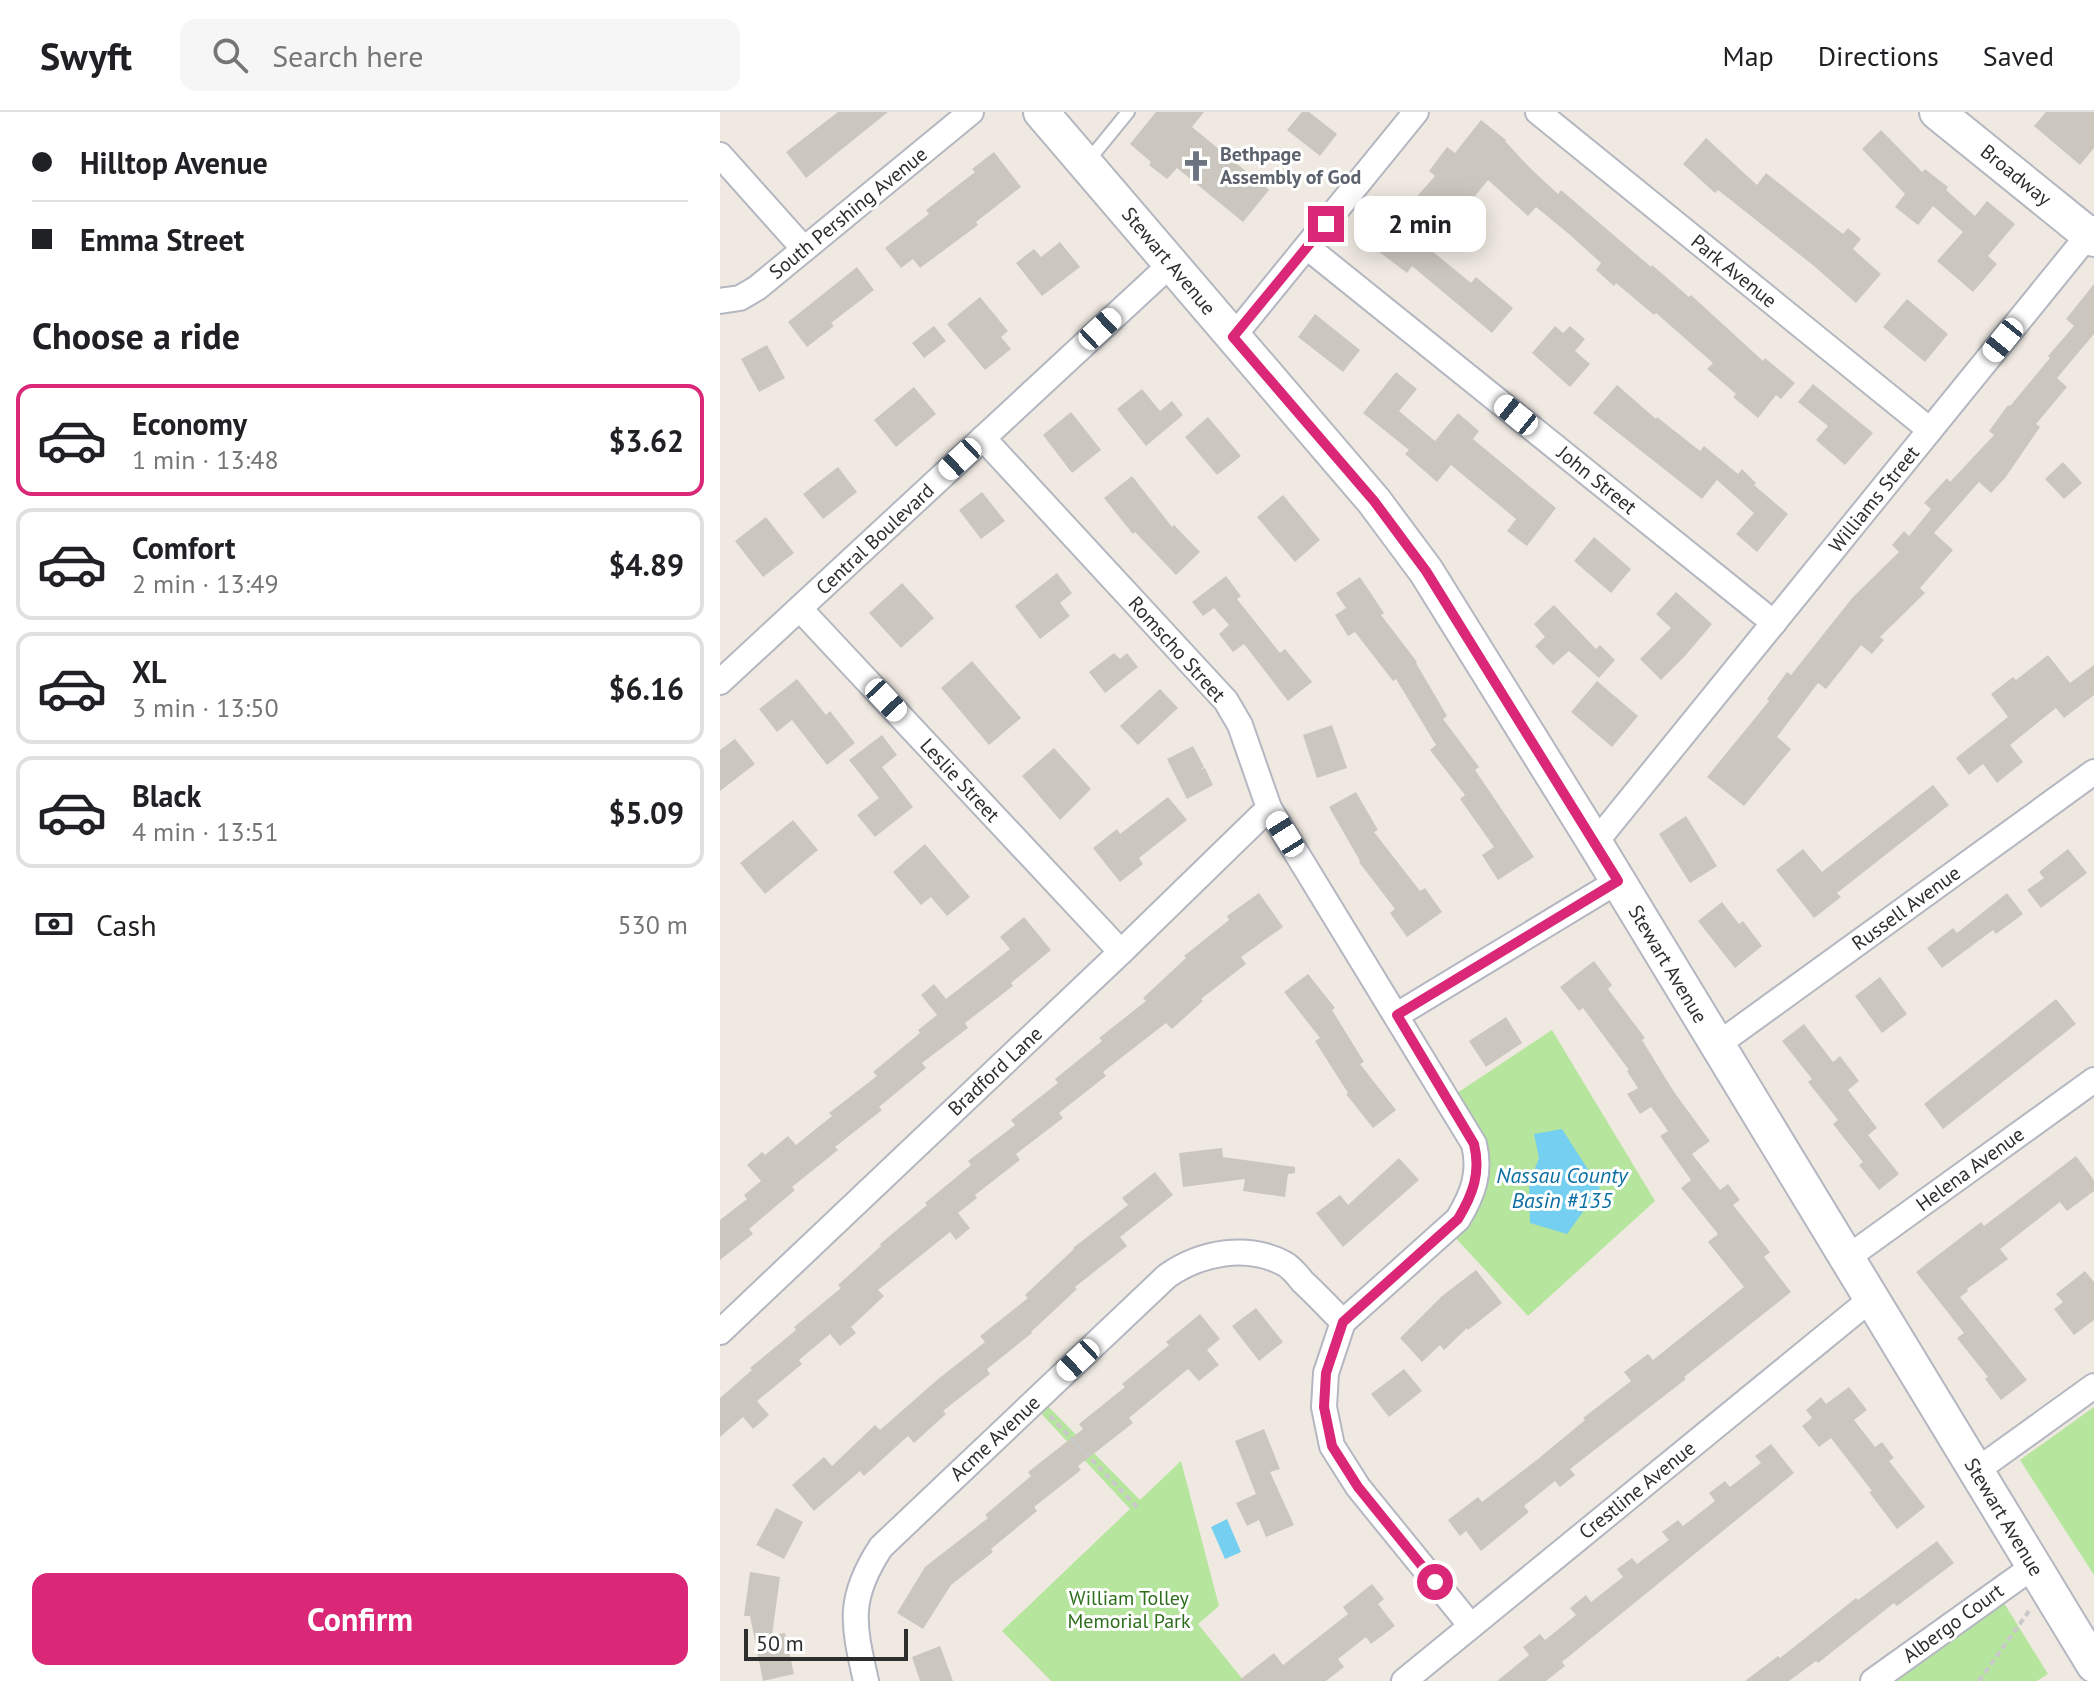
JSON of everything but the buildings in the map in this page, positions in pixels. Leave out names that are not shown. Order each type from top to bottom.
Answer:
[{"type":"main road","name":"Stewart Avenue","points":[[1041,112],[1374,501],[1426,571],[1595,843],[2094,1665]]},
{"type":"main road","name":"Broadway","points":[[1937,112],[2092,234]]},
{"type":"street","name":"South Pershing Avenue","points":[[720,301],[740,298],[757,288],[971,112]]},
{"type":"street","points":[[1233,337],[1416,112]]},
{"type":"street","name":"Park Avenue","points":[[1538,112],[1930,430]]},
{"type":"street","points":[[720,155],[804,249]]},
{"type":"street","name":"Williams Street","points":[[1595,843],[2092,234]]},
{"type":"street","name":"John Street","points":[[1307,247],[1774,623]]},
{"type":"street","name":"Central Boulevard","points":[[720,682],[1171,264]]},
{"type":"street","name":"Romscho Street","points":[[983,438],[1226,701],[1240,725],[1269,808],[1474,1144],[1477,1180],[1458,1219],[1343,1322]]},
{"type":"street","name":"Leslie Street","points":[[800,609],[1121,952]]},
{"type":"street","name":"Russell Avenue","points":[[1717,1045],[2094,773]]},
{"type":"street","name":"Bradford Lane","points":[[720,1332],[1269,808]]},
{"type":"street","points":[[1397,1015],[1618,881]]},
{"type":"street","name":"Helena Avenue","points":[[1847,1258],[2094,1080]]},
{"type":"street","name":"Acme Avenue","points":[[866,1681],[855,1633],[856,1599],[867,1568],[881,1547],[1167,1276],[1184,1264],[1204,1256],[1257,1254],[1287,1265],[1343,1322]]},
{"type":"street","name":"Crestline Avenue","points":[[1404,1681],[1871,1299]]},
{"type":"street","points":[[1343,1322],[1326,1373],[1324,1407],[1332,1446],[1358,1487],[1471,1626]]},
{"type":"street","points":[[1976,1471],[2094,1386]]},
{"type":"street","name":"Albergo Court","points":[[1873,1681],[2040,1576]]},
{"type":"street","points":[[2082,1681],[2094,1673]]},
{"type":"lane","points":[[1086,163],[1128,112]]},
{"type":"path","points":[[1048,1414],[1137,1507]]},
{"type":"path","points":[[1979,1681],[2040,1576]]},
{"type":"green space","points":[[1552,1030],[1655,1201],[1528,1316],[1451,1233],[1475,1209],[1454,1095]]},
{"type":"green space","name":"William Tolley Memorial Park","points":[[1043,1401],[1140,1500],[1181,1461],[1219,1606],[1198,1624],[1244,1681],[1051,1681],[1002,1631],[1130,1509],[1035,1407]]},
{"type":"green space","points":[[2094,1407],[2094,1575],[2020,1460]]},
{"type":"green space","points":[[2004,1603],[2048,1674],[2037,1681],[1896,1681]]},
{"type":"water","name":"Nassau County Basin #135","points":[[1562,1129],[1600,1188],[1567,1234],[1530,1223],[1529,1184],[1539,1158],[1534,1134]]},
{"type":"water","points":[[1227,1519],[1241,1552],[1225,1559],[1211,1527]]},
{"type":"place","name":"Bethpage Assembly of God","points":[[1196,166]]},
{"type":"route","points":[[1326,224],[1233,337],[1374,501],[1426,571],[1618,881],[1397,1015],[1474,1144],[1477,1180],[1458,1219],[1343,1322],[1326,1373],[1324,1407],[1332,1446],[1358,1487],[1435,1582]]}]
